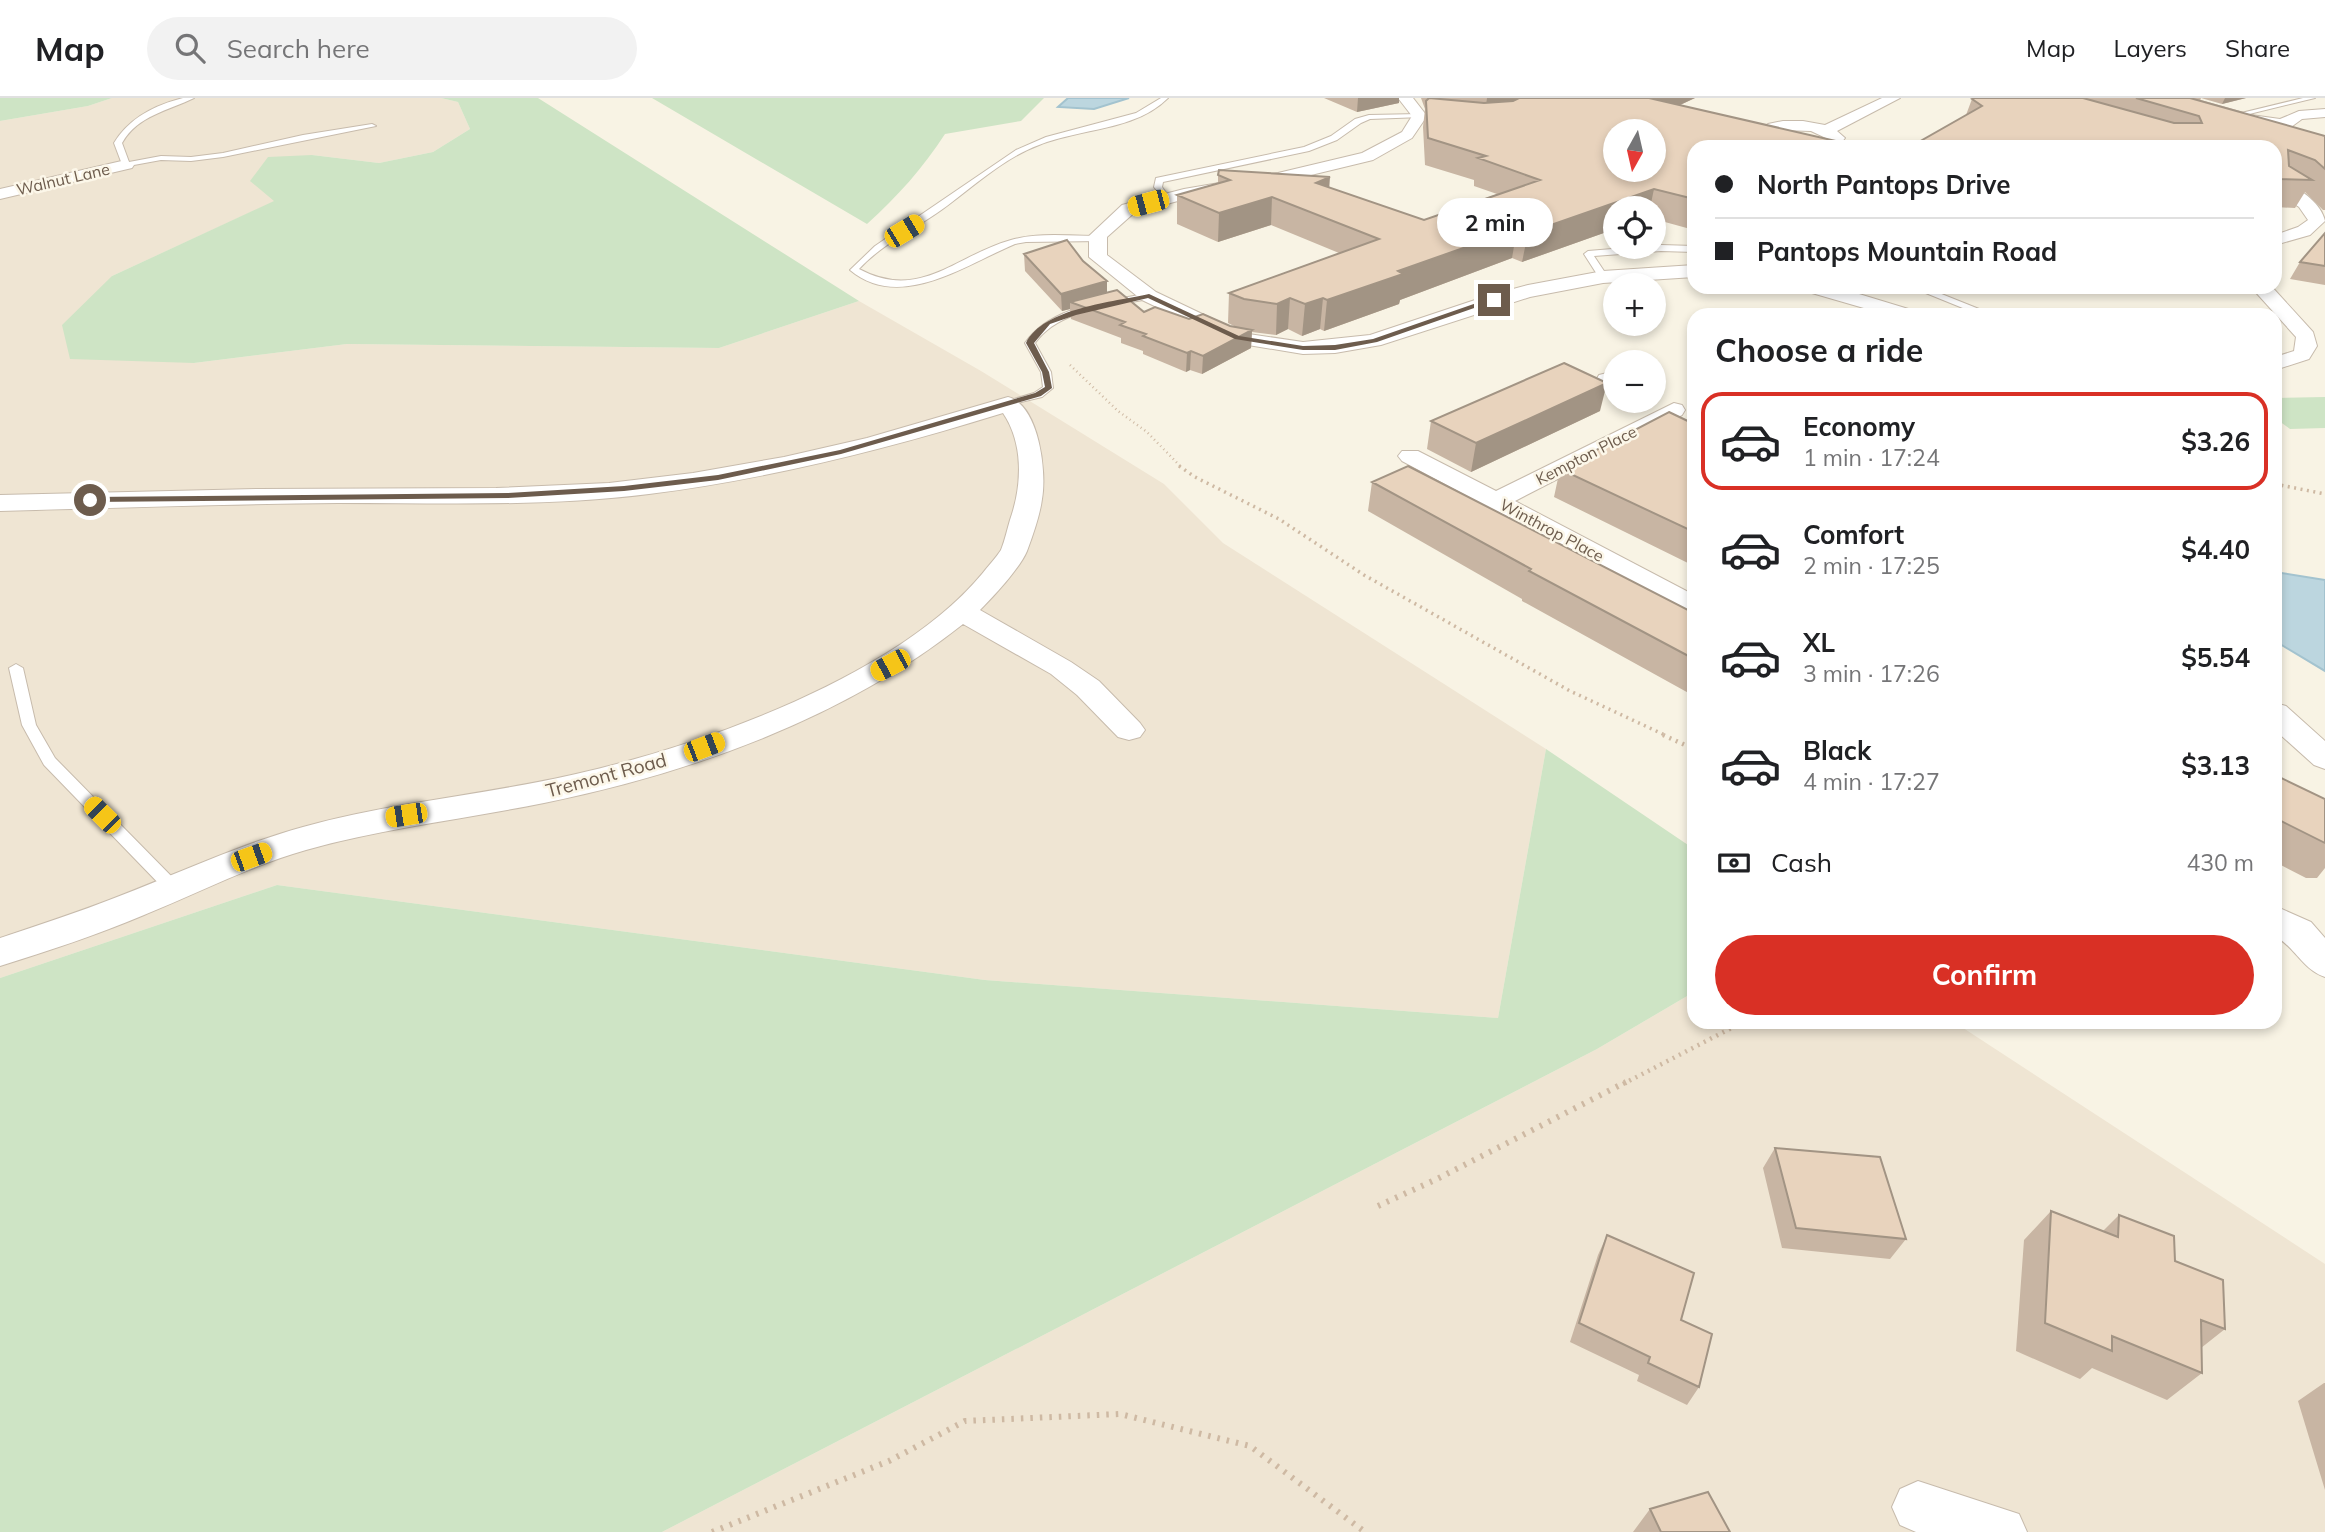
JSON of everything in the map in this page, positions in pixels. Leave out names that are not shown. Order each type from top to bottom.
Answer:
[{"type":"street","points":[[1405,98],[1420,116],[1441,117]]},
{"type":"street","points":[[1825,131],[1893,98]]},
{"type":"street","points":[[2174,98],[2293,130]]},
{"type":"street","points":[[1801,126],[1856,100],[1875,106]]},
{"type":"street","points":[[2293,130],[2287,121],[2290,118],[2325,113]]},
{"type":"street","points":[[1420,116],[1407,135],[1367,157],[1278,178],[1168,198],[1128,209],[1098,239],[1098,257],[1149,296],[1237,338],[1303,348],[1335,347],[1374,341],[1494,300],[1603,277]]},
{"type":"street","points":[[1774,140],[1765,134],[1766,131],[1779,126],[1801,126],[1825,131],[1833,134],[1836,140]]},
{"type":"street","name":"Walnut Lane","points":[[0,194],[127,165]]},
{"type":"street","points":[[2282,189],[2306,204],[2315,213],[2317,220],[2314,226],[2282,238]]},
{"type":"street","points":[[1664,273],[1687,271]]},
{"type":"street","points":[[1841,294],[1886,308]]},
{"type":"street","points":[[2267,294],[2280,308]]},
{"type":"street","points":[[2282,310],[2306,336],[2307,346],[2302,355],[2282,362]]},
{"type":"street","points":[[0,503],[137,498],[508,495],[645,487],[718,477],[801,461],[1008,404]]},
{"type":"street","name":"Tremont Road","points":[[0,952],[129,907],[301,839],[383,819],[498,801],[581,784],[679,756],[756,727],[858,681],[926,642],[964,613],[985,593],[1009,561],[1021,536],[1029,509],[1032,474],[1025,426],[1008,404]]},
{"type":"street","name":"Kempton Place","points":[[1498,500],[1674,410]]},
{"type":"street","name":"Winthrop Place","points":[[1409,456],[1498,500],[1687,602]]},
{"type":"street","points":[[964,613],[1061,668],[1088,688],[1129,730]]},
{"type":"street","points":[[2282,719],[2325,758]]},
{"type":"street","points":[[2282,924],[2298,933],[2325,963]]},
{"type":"street","points":[[1917,1507],[2001,1532]]},
{"type":"lane","points":[[191,98],[162,108],[125,130],[118,143],[127,165],[161,158],[205,158],[303,136],[372,126]]},
{"type":"lane","points":[[1098,239],[1052,238],[1012,242],[931,280],[909,284],[865,278],[854,270],[868,253],[922,220],[1006,159],[1036,144],[1146,112],[1165,98]]},
{"type":"lane","points":[[2237,115],[2312,98]]},
{"type":"lane","points":[[1168,198],[1158,187],[1159,180],[1306,149],[1334,138],[1358,121],[1369,117],[1420,116]]},
{"type":"lane","points":[[1603,277],[1588,254],[1661,248],[1687,249]]},
{"type":"lane","points":[[1934,294],[1971,308]]},
{"type":"lane","points":[[1008,404],[1048,388],[1046,372],[1030,343],[1048,323],[1074,313],[1149,296]]},
{"type":"lane","points":[[16,668],[29,725],[49,761],[173,888]]},
{"type":"path","points":[[1037,333],[1118,411],[1147,432],[1174,462],[1195,477],[1279,519],[1364,575],[1570,691],[1687,746]]},
{"type":"path","points":[[2282,485],[2325,494]]},
{"type":"path","points":[[1378,1206],[1437,1179],[1729,1029]]},
{"type":"path","points":[[712,1532],[889,1461],[965,1421],[1120,1414],[1250,1446],[1365,1532]]},
{"type":"shaded area","points":[[112,98],[441,98],[458,102],[470,129],[433,152],[379,163],[312,155],[275,201],[112,276],[194,363],[347,344],[719,348],[859,301],[981,371],[1164,484],[1223,543],[1546,749],[1498,1018],[985,980],[277,885],[0,978],[0,121],[88,106]]},
{"type":"shaded area","points":[[1687,996],[1687,1029],[1965,1029],[2325,1264],[2325,1532],[662,1532],[1597,1049]]},
{"type":"green space","points":[[0,98],[112,98],[88,106],[0,121]]},
{"type":"green space","points":[[441,98],[538,98],[859,301],[719,348],[347,344],[194,363],[70,359],[62,325],[112,276],[274,201],[250,181],[268,157],[312,155],[379,163],[433,152],[470,129],[458,102]]},
{"type":"green space","points":[[652,98],[1044,98],[1021,121],[945,134],[909,182],[867,224]]},
{"type":"green space","points":[[2325,397],[2325,428],[2290,429],[2282,423],[2282,398]]},
{"type":"green space","points":[[1546,749],[1687,844],[1687,996],[1597,1049],[662,1532],[0,1532],[0,978],[277,885],[985,980],[1498,1018]]},
{"type":"water","points":[[1068,98],[1129,98],[1094,109],[1058,107]]},
{"type":"water","points":[[2282,573],[2325,580],[2325,671],[2282,645]]},
{"type":"building","points":[[1429,98],[1484,103],[1513,101],[1519,98],[1649,98],[1832,140],[1687,140],[1687,197],[1654,189],[1634,196],[1603,196],[1603,207],[1528,233],[1517,229],[1398,271],[1403,274],[1327,300],[1323,298],[1305,304],[1290,298],[1277,304],[1244,299],[1229,293],[1379,239],[1272,197],[1219,213],[1177,195],[1230,180],[1218,175],[1219,170],[1330,177],[1316,183],[1424,220],[1540,180],[1478,158],[1486,156],[1428,138],[1426,101]]},
{"type":"building","points":[[2083,98],[2174,123],[2202,123],[2199,116],[2136,98],[2190,98],[2325,136],[2325,169],[2315,160],[2288,150],[2289,166],[2312,180],[2282,179],[2282,140],[1922,140],[1982,106],[1972,99]]},
{"type":"building","points":[[2325,233],[2325,266],[2300,262]]},
{"type":"building","points":[[1067,240],[1083,261],[1107,281],[1061,294],[1024,254]]},
{"type":"building","points":[[1117,290],[1144,312],[1155,307],[1189,319],[1203,314],[1230,326],[1252,330],[1203,356],[1191,351],[1187,353],[1143,336],[1146,334],[1120,325],[1125,322],[1070,302]]},
{"type":"building","points":[[1564,363],[1603,381],[1603,385],[1476,443],[1431,421]]},
{"type":"building","points":[[1669,412],[1687,421],[1687,529],[1560,469]]},
{"type":"building","points":[[1408,466],[1687,609],[1687,655],[1529,571],[1531,569],[1372,482]]},
{"type":"building","points":[[2282,778],[2325,799],[2325,843],[2282,822]]},
{"type":"building","points":[[1775,1148],[1880,1157],[1906,1239],[1796,1228]]},
{"type":"building","points":[[2051,1211],[2118,1237],[2119,1215],[2174,1236],[2175,1261],[2223,1280],[2225,1329],[2201,1320],[2202,1373],[2112,1336],[2112,1351],[2045,1323]]},
{"type":"building","points":[[1607,1235],[1694,1273],[1681,1320],[1712,1334],[1699,1387],[1648,1363],[1650,1357],[1579,1323]]},
{"type":"building","points":[[1708,1492],[1730,1532],[1661,1532],[1650,1509]]},
{"type":"route","points":[[90,500],[508,495],[624,489],[718,477],[841,452],[978,414],[1038,394],[1048,388],[1046,372],[1030,343],[1033,336],[1048,323],[1074,313],[1149,296],[1221,328],[1237,338],[1303,348],[1335,347],[1374,341],[1494,300]]}]
